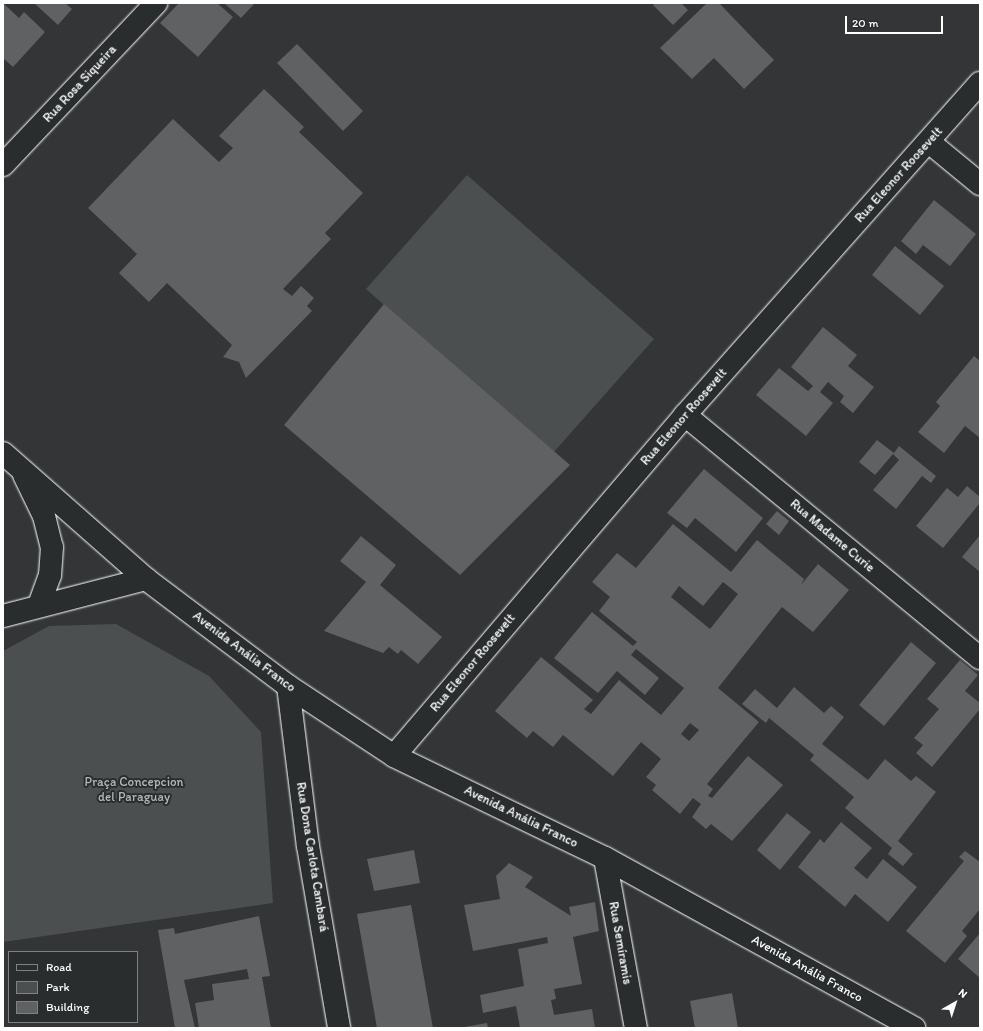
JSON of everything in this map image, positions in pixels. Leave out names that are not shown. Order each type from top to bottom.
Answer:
[{"type":"street","name":"Rua Rosa Siqueira","points":[[3,165],[156,3]]},
{"type":"street","name":"Rua Eleonor Roosevelt","points":[[394,756],[685,415],[980,83]]},
{"type":"street","points":[[929,142],[980,184]]},
{"type":"street","name":"Rua Madame Curie","points":[[685,415],[980,658]]},
{"type":"street","points":[[11,459],[44,516],[52,547],[50,575],[39,606]]},
{"type":"street","name":"Avenida Anália Franco","points":[[11,459],[146,579],[288,686],[394,756],[605,858],[914,1028]]},
{"type":"street","points":[[3,616],[146,579]]},
{"type":"street","name":"Rua Dona Carlota Cambará","points":[[288,686],[308,846],[339,1028]]},
{"type":"street","name":"Rua Semíramis","points":[[605,858],[636,1028]]},
{"type":"green space","points":[[467,175],[654,339],[553,453],[366,289]]},
{"type":"green space","name":"Praça Concepcion del Paraguay","points":[[116,624],[209,676],[261,732],[273,903],[3,942],[3,651],[49,626]]},
{"type":"building","points":[[3,3],[19,18],[24,12],[45,32],[13,67],[3,58]]},
{"type":"building","points":[[34,3],[65,3],[72,9],[58,25]]},
{"type":"building","points":[[179,3],[217,3],[233,17],[198,57],[160,23]]},
{"type":"building","points":[[224,3],[255,3],[241,18]]},
{"type":"building","points":[[655,3],[681,3],[688,10],[673,25],[653,5]]},
{"type":"building","points":[[707,3],[719,3],[774,60],[744,89],[714,58],[692,79],[660,48]]},
{"type":"building","points":[[297,44],[363,111],[343,131],[277,63]]},
{"type":"building","points":[[264,89],[304,127],[299,132],[363,193],[325,233],[331,239],[283,289],[292,296],[301,286],[314,298],[307,306],[312,311],[246,378],[239,362],[223,357],[232,345],[167,283],[149,302],[119,273],[137,254],[88,208],[173,119],[219,162],[233,148],[219,136]]},
{"type":"building","points":[[934,200],[976,234],[950,266],[923,245],[916,254],[901,241]]},
{"type":"building","points":[[895,246],[944,286],[920,315],[872,275]]},
{"type":"building","points":[[384,304],[570,465],[460,575],[284,425]]},
{"type":"building","points":[[823,327],[857,355],[848,366],[874,387],[853,413],[840,402],[844,396],[828,382],[820,392],[833,403],[806,436],[756,395],[779,368],[808,391],[813,386],[791,367]]},
{"type":"building","points":[[974,356],[980,361],[980,438],[965,426],[944,453],[918,432],[940,406],[936,402]]},
{"type":"building","points":[[877,440],[894,453],[899,446],[936,476],[931,483],[922,476],[896,509],[873,490],[899,460],[893,454],[875,475],[859,462]]},
{"type":"building","points":[[704,469],[763,518],[736,552],[695,518],[687,528],[667,513]]},
{"type":"building","points":[[967,486],[980,497],[980,503],[943,548],[916,526],[947,488],[958,497]]},
{"type":"building","points":[[777,511],[789,521],[779,535],[766,524]]},
{"type":"building","points":[[673,524],[731,572],[757,540],[804,579],[801,585],[818,564],[849,590],[813,632],[782,607],[718,688],[759,722],[707,784],[713,789],[708,796],[712,798],[748,756],[783,785],[732,841],[711,824],[706,829],[692,817],[701,804],[693,798],[680,814],[652,790],[656,785],[646,777],[661,759],[641,742],[613,776],[563,735],[553,747],[533,731],[527,738],[495,711],[541,657],[593,700],[584,709],[591,714],[619,680],[661,715],[684,688],[636,649],[631,655],[659,678],[645,695],[617,671],[598,693],[554,658],[592,612],[633,646],[637,642],[599,611],[610,597],[592,582],[617,553],[636,568]],"holes":[[[723,582],[738,594],[710,629],[671,597],[679,586],[703,606]],[[690,723],[699,730],[689,741],[681,734]]]},
{"type":"building","points":[[980,535],[980,572],[962,557]]},
{"type":"building","points":[[361,536],[396,565],[380,585],[442,637],[418,664],[401,650],[398,654],[389,647],[383,653],[324,631],[366,582],[340,561]]},
{"type":"building","points":[[911,642],[936,663],[884,726],[859,705]]},
{"type":"building","points":[[960,660],[978,675],[965,691],[980,703],[980,709],[932,767],[916,753],[923,745],[914,738],[939,709],[927,699]]},
{"type":"building","points":[[794,687],[824,713],[831,706],[844,717],[822,744],[868,780],[885,759],[911,781],[916,776],[936,792],[898,841],[913,854],[903,866],[888,854],[892,848],[845,808],[854,797],[810,760],[814,755],[769,718],[766,723],[742,704],[755,689],[777,708]]},
{"type":"building","points":[[787,813],[811,832],[780,870],[757,850]]},
{"type":"building","points":[[841,822],[872,848],[854,868],[867,879],[883,859],[917,887],[888,922],[855,894],[845,907],[798,867],[820,839],[824,843]]},
{"type":"building","points":[[414,850],[420,883],[374,891],[367,859]]},
{"type":"building","points":[[965,851],[980,862],[980,909],[962,931],[967,936],[945,963],[906,931],[964,861],[959,857]]},
{"type":"building","points":[[509,863],[533,877],[525,887],[571,916],[569,907],[595,902],[599,931],[573,937],[582,984],[554,989],[556,999],[551,1000],[554,1015],[592,1009],[595,1028],[520,1028],[516,1006],[483,1013],[480,995],[524,986],[518,949],[548,943],[547,937],[473,951],[464,905],[500,899],[496,876]]},
{"type":"building","points":[[411,905],[433,1028],[377,1028],[357,914]]},
{"type":"building","points":[[259,916],[270,976],[262,977],[271,1028],[199,1028],[195,1003],[214,1000],[212,984],[249,979],[247,969],[184,980],[195,1028],[175,1028],[158,930],[174,928],[175,934]]},
{"type":"building","points":[[980,933],[980,978],[958,959]]},
{"type":"building","points":[[732,993],[738,1028],[695,1028],[690,1001]]},
{"type":"building","points":[[487,1023],[488,1028],[464,1028],[464,1027]]}]
